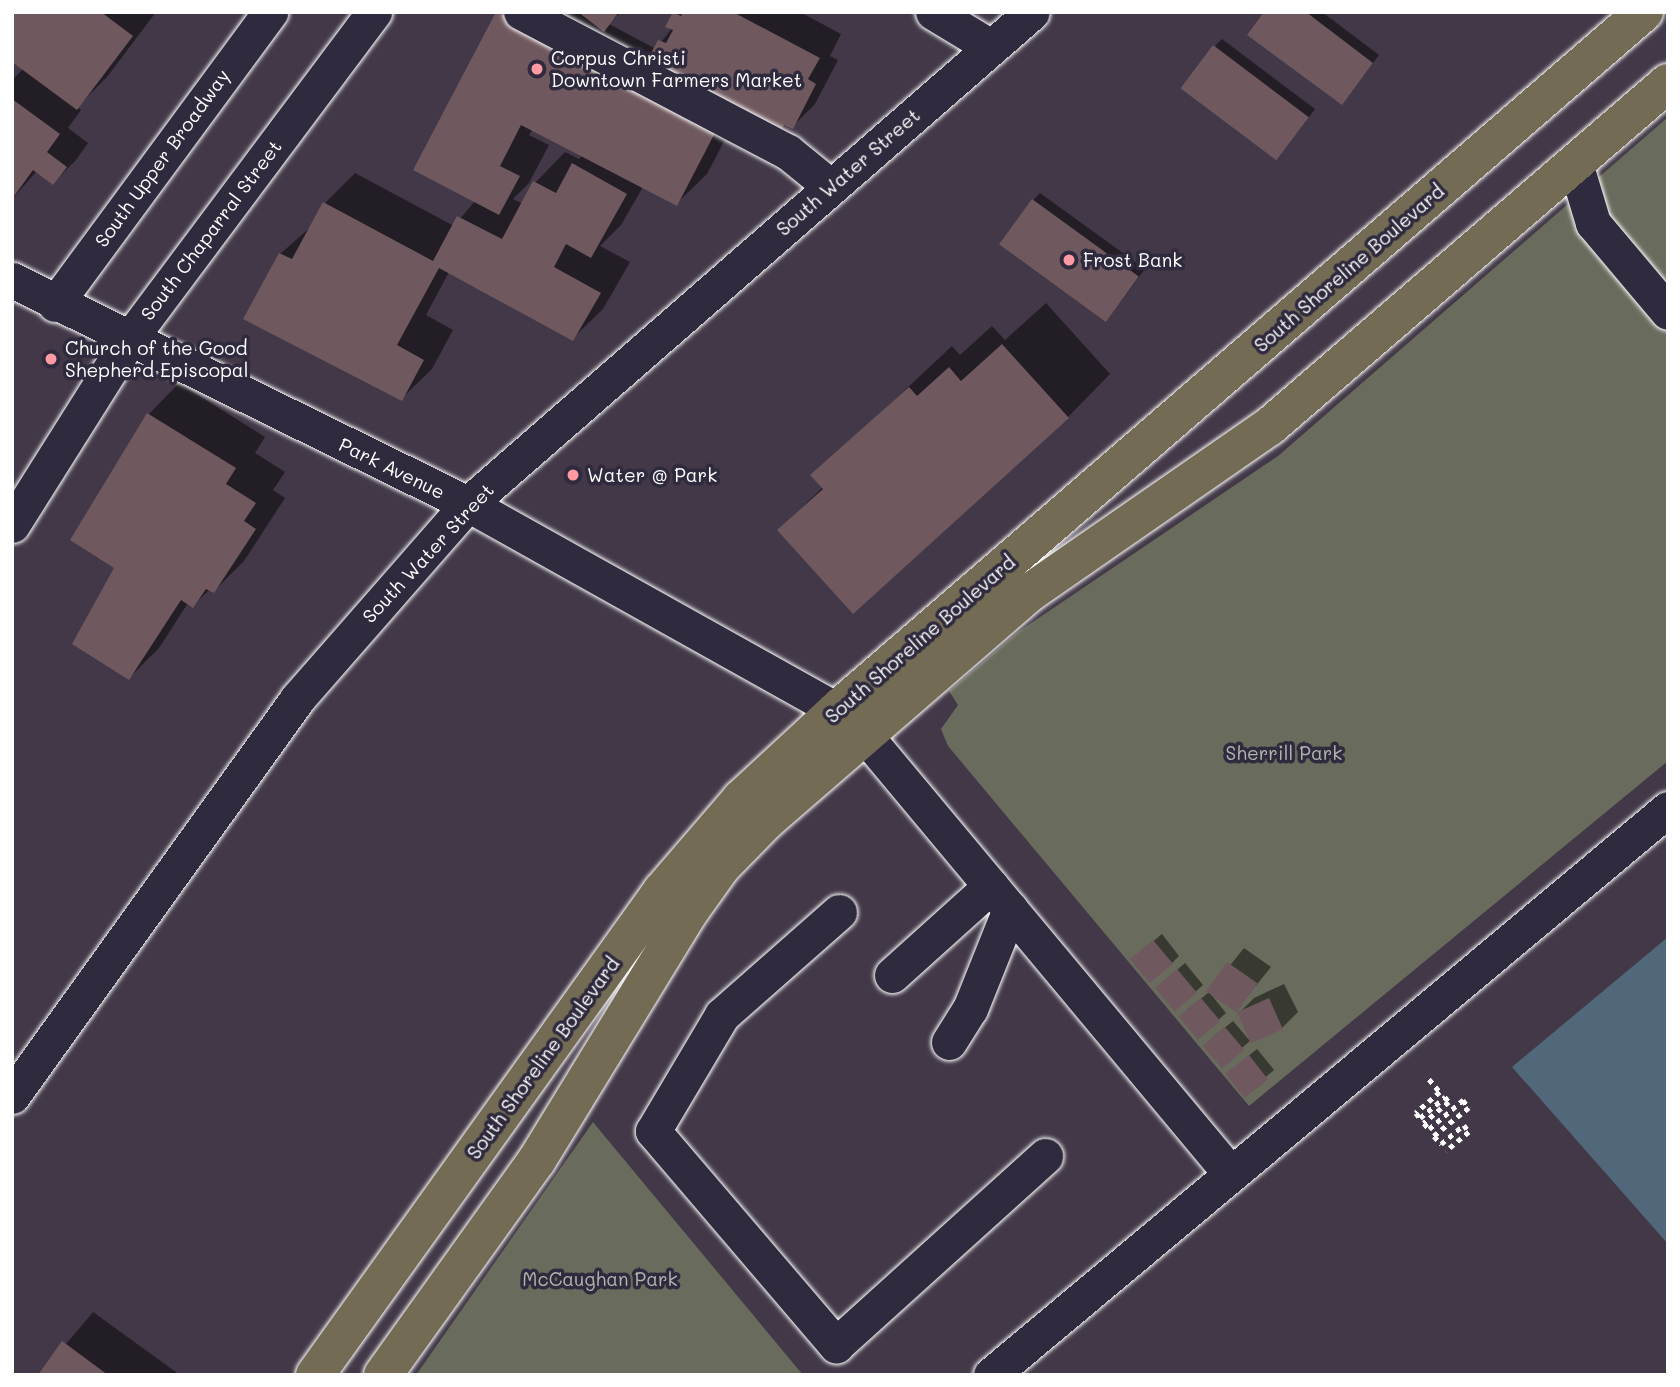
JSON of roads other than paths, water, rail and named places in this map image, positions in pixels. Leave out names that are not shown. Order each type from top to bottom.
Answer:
[{"type":"main road","name":"South Shoreline Boulevard","points":[[383,1375],[537,1160],[721,867],[850,722],[1644,12]]},
{"type":"main road","name":"South Shoreline Boulevard","points":[[316,1375],[662,891],[741,799],[1029,593],[1269,427],[1668,83]]},
{"type":"street","name":"South Upper Broadway","points":[[55,304],[270,12]]},
{"type":"street","name":"South Chaparral Street","points":[[12,525],[128,341],[373,12]]},
{"type":"street","points":[[521,12],[788,152],[831,187]]},
{"type":"street","points":[[933,12],[991,47]]},
{"type":"street","name":"South Water Street","points":[[12,1096],[297,699],[468,504],[1032,12]]},
{"type":"street","points":[[1575,163],[1593,223],[1668,312]]},
{"type":"street","name":"Park Avenue","points":[[12,280],[128,341],[468,504],[850,722]]},
{"type":"street","points":[[850,722],[1001,897],[1230,1173]]},
{"type":"street","points":[[991,1375],[1668,809]]},
{"type":"street","points":[[892,975],[1001,897]]},
{"type":"street","points":[[949,1042],[970,1009],[1001,897]]},
{"type":"street","points":[[839,912],[722,1015],[653,1131],[836,1345],[1045,1156]]},
{"type":"water","points":[[1668,937],[1668,1244],[1512,1067]]},
{"type":"place","name":"Corpus Christi Downtown Farmers Market","points":[[537,69]]},
{"type":"place","name":"Frost Bank","points":[[1069,260]]},
{"type":"place","name":"Church of the Good Shepherd Episcopal","points":[[51,359]]},
{"type":"place","name":"Water @ Park","points":[[573,475]]},
{"type":"park label","name":"Sherrill Park","points":[[1284,753]]},
{"type":"park label","name":"McCaughan Park","points":[[600,1279]]}]
